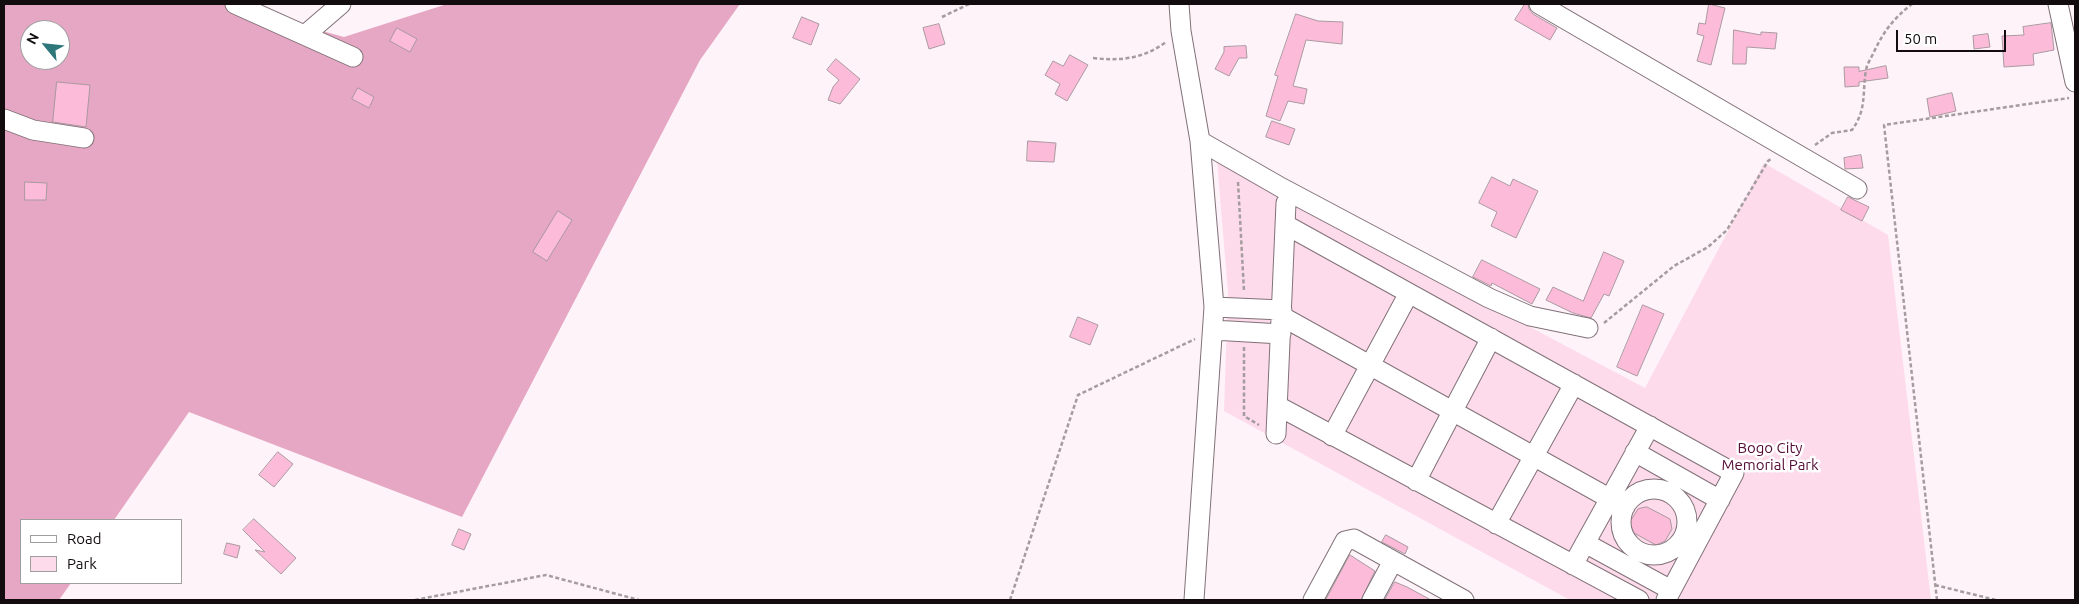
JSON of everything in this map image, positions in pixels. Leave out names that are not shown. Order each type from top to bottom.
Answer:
[{"type":"street","points":[[235,4],[353,57]]},
{"type":"street","points":[[305,35],[341,4]]},
{"type":"street","points":[[1179,4],[1181,31],[1200,141],[1214,307],[1194,600]]},
{"type":"street","points":[[1539,4],[1857,189]]},
{"type":"street","points":[[2058,4],[2075,82]]},
{"type":"street","points":[[4,119],[33,130],[84,138]]},
{"type":"street","points":[[1200,141],[1282,188],[1489,298],[1530,316],[1588,328]]},
{"type":"street","points":[[1276,434],[1286,203]]},
{"type":"street","points":[[1286,225],[1734,473],[1720,500],[1690,541],[1668,595],[1585,543]]},
{"type":"street","points":[[1332,436],[1409,293]]},
{"type":"street","points":[[1214,307],[1282,320],[1370,365],[1617,503],[1622,517],[1621,527],[1624,537],[1630,546],[1639,552],[1648,555],[1659,555],[1690,541]]},
{"type":"street","points":[[1213,330],[1282,320]]},
{"type":"street","points":[[1416,481],[1491,338]]},
{"type":"street","points":[[1496,524],[1574,384]]},
{"type":"street","points":[[1278,406],[1639,600]]},
{"type":"street","points":[[1573,565],[1585,543],[1617,503],[1636,452],[1650,426]]},
{"type":"street","points":[[1636,452],[1720,500]]},
{"type":"street","points":[[1617,503],[1631,499],[1639,493],[1649,490],[1660,490],[1669,493],[1678,499],[1685,512],[1686,528],[1690,541]]},
{"type":"street","points":[[1313,600],[1345,541],[1354,539],[1464,600]]},
{"type":"street","points":[[1372,600],[1393,561]]},
{"type":"path","points":[[942,17],[969,4]]},
{"type":"path","points":[[1588,328],[1599,326],[1611,319],[1644,288],[1674,266],[1708,246],[1727,230],[1768,161],[1781,151],[1794,153],[1807,150],[1832,133],[1852,130],[1860,118],[1864,103],[1866,69],[1882,34],[1896,16],[1912,4]]},
{"type":"path","points":[[1093,58],[1119,60],[1152,52],[1181,31]]},
{"type":"path","points":[[1937,600],[1884,125],[2075,97]]},
{"type":"path","points":[[1010,600],[1078,395],[1213,330]]},
{"type":"path","points":[[415,600],[546,574],[639,600]]},
{"type":"path","points":[[1936,586],[1996,600]]},
{"type":"green space","name":"Bogo City Memorial Park","points":[[1217,161],[1645,388],[1764,163],[1888,235],[1931,600],[1570,600],[1224,411],[1228,292]]},
{"type":"shaded area","points":[[4,4],[231,4],[344,37],[447,4],[740,4],[700,60],[462,517],[189,412],[115,519],[20,519],[20,584],[70,584],[59,600],[4,600]]},
{"type":"building","points":[[1525,4],[1528,4],[1533,14],[1557,28],[1550,40],[1515,20]]},
{"type":"building","points":[[1709,4],[1725,8],[1711,65],[1697,61],[1704,36],[1697,34],[1699,23],[1705,24]]},
{"type":"building","points":[[1296,14],[1318,21],[1343,22],[1342,44],[1306,40],[1293,86],[1307,89],[1304,104],[1288,101],[1280,121],[1266,116],[1278,76],[1275,75]]},
{"type":"building","points":[[802,17],[819,24],[811,45],[793,38]]},
{"type":"building","points":[[2051,23],[2054,50],[2033,54],[2034,65],[2004,67],[2002,36],[2024,35],[2023,27]]},
{"type":"building","points":[[939,24],[945,44],[929,49],[923,28]]},
{"type":"building","points":[[397,28],[417,39],[410,52],[390,41]]},
{"type":"building","points":[[1734,30],[1761,35],[1761,32],[1777,33],[1775,49],[1747,47],[1746,64],[1733,64]]},
{"type":"building","points":[[1988,34],[1990,47],[1974,49],[1973,36]]},
{"type":"building","points":[[1246,46],[1247,58],[1239,58],[1229,76],[1215,69],[1224,52],[1224,47]]},
{"type":"building","points":[[1070,55],[1088,65],[1067,101],[1055,94],[1060,84],[1045,75],[1053,61],[1063,66]]},
{"type":"building","points":[[836,59],[860,79],[840,104],[828,100],[833,87],[839,80],[827,70]]},
{"type":"building","points":[[1886,66],[1888,78],[1859,82],[1859,86],[1845,87],[1844,67],[1859,67],[1859,71]]},
{"type":"building","points":[[57,82],[90,85],[86,127],[53,122]]},
{"type":"building","points":[[358,88],[374,97],[369,108],[352,99]]},
{"type":"building","points":[[1952,93],[1956,111],[1930,117],[1927,99]]},
{"type":"building","points":[[1272,121],[1295,129],[1289,145],[1266,137]]},
{"type":"building","points":[[1028,141],[1056,143],[1054,162],[1027,161]]},
{"type":"building","points":[[1861,155],[1863,168],[1845,169],[1844,158]]},
{"type":"building","points":[[1492,177],[1510,186],[1513,179],[1538,191],[1516,238],[1491,226],[1497,212],[1479,203]]},
{"type":"building","points":[[25,182],[47,183],[46,200],[25,200]]},
{"type":"building","points":[[1848,197],[1869,207],[1862,221],[1841,210]]},
{"type":"building","points":[[558,211],[572,220],[547,261],[533,252]]},
{"type":"building","points":[[1604,252],[1624,261],[1609,296],[1604,294],[1591,318],[1573,313],[1546,300],[1553,287],[1583,301]]},
{"type":"building","points":[[1482,260],[1540,289],[1532,304],[1492,283],[1491,286],[1473,277]]},
{"type":"building","points":[[1643,305],[1664,314],[1637,376],[1617,367]]},
{"type":"building","points":[[1078,317],[1098,325],[1090,345],[1070,337]]},
{"type":"building","points":[[278,452],[293,464],[274,487],[259,475]]},
{"type":"building","points":[[1647,507],[1670,519],[1672,529],[1665,541],[1656,545],[1634,533],[1629,523],[1638,509]]},
{"type":"building","points":[[254,519],[296,558],[281,574],[255,550],[265,552],[243,530]]},
{"type":"building","points":[[459,529],[471,534],[464,550],[452,545]]},
{"type":"building","points":[[1386,535],[1408,547],[1405,554],[1382,542]]},
{"type":"building","points":[[227,543],[240,546],[237,558],[224,554]]},
{"type":"building","points":[[1350,555],[1375,571],[1361,600],[1326,600]]},
{"type":"building","points":[[1395,582],[1407,587],[1431,600],[1385,600]]}]
